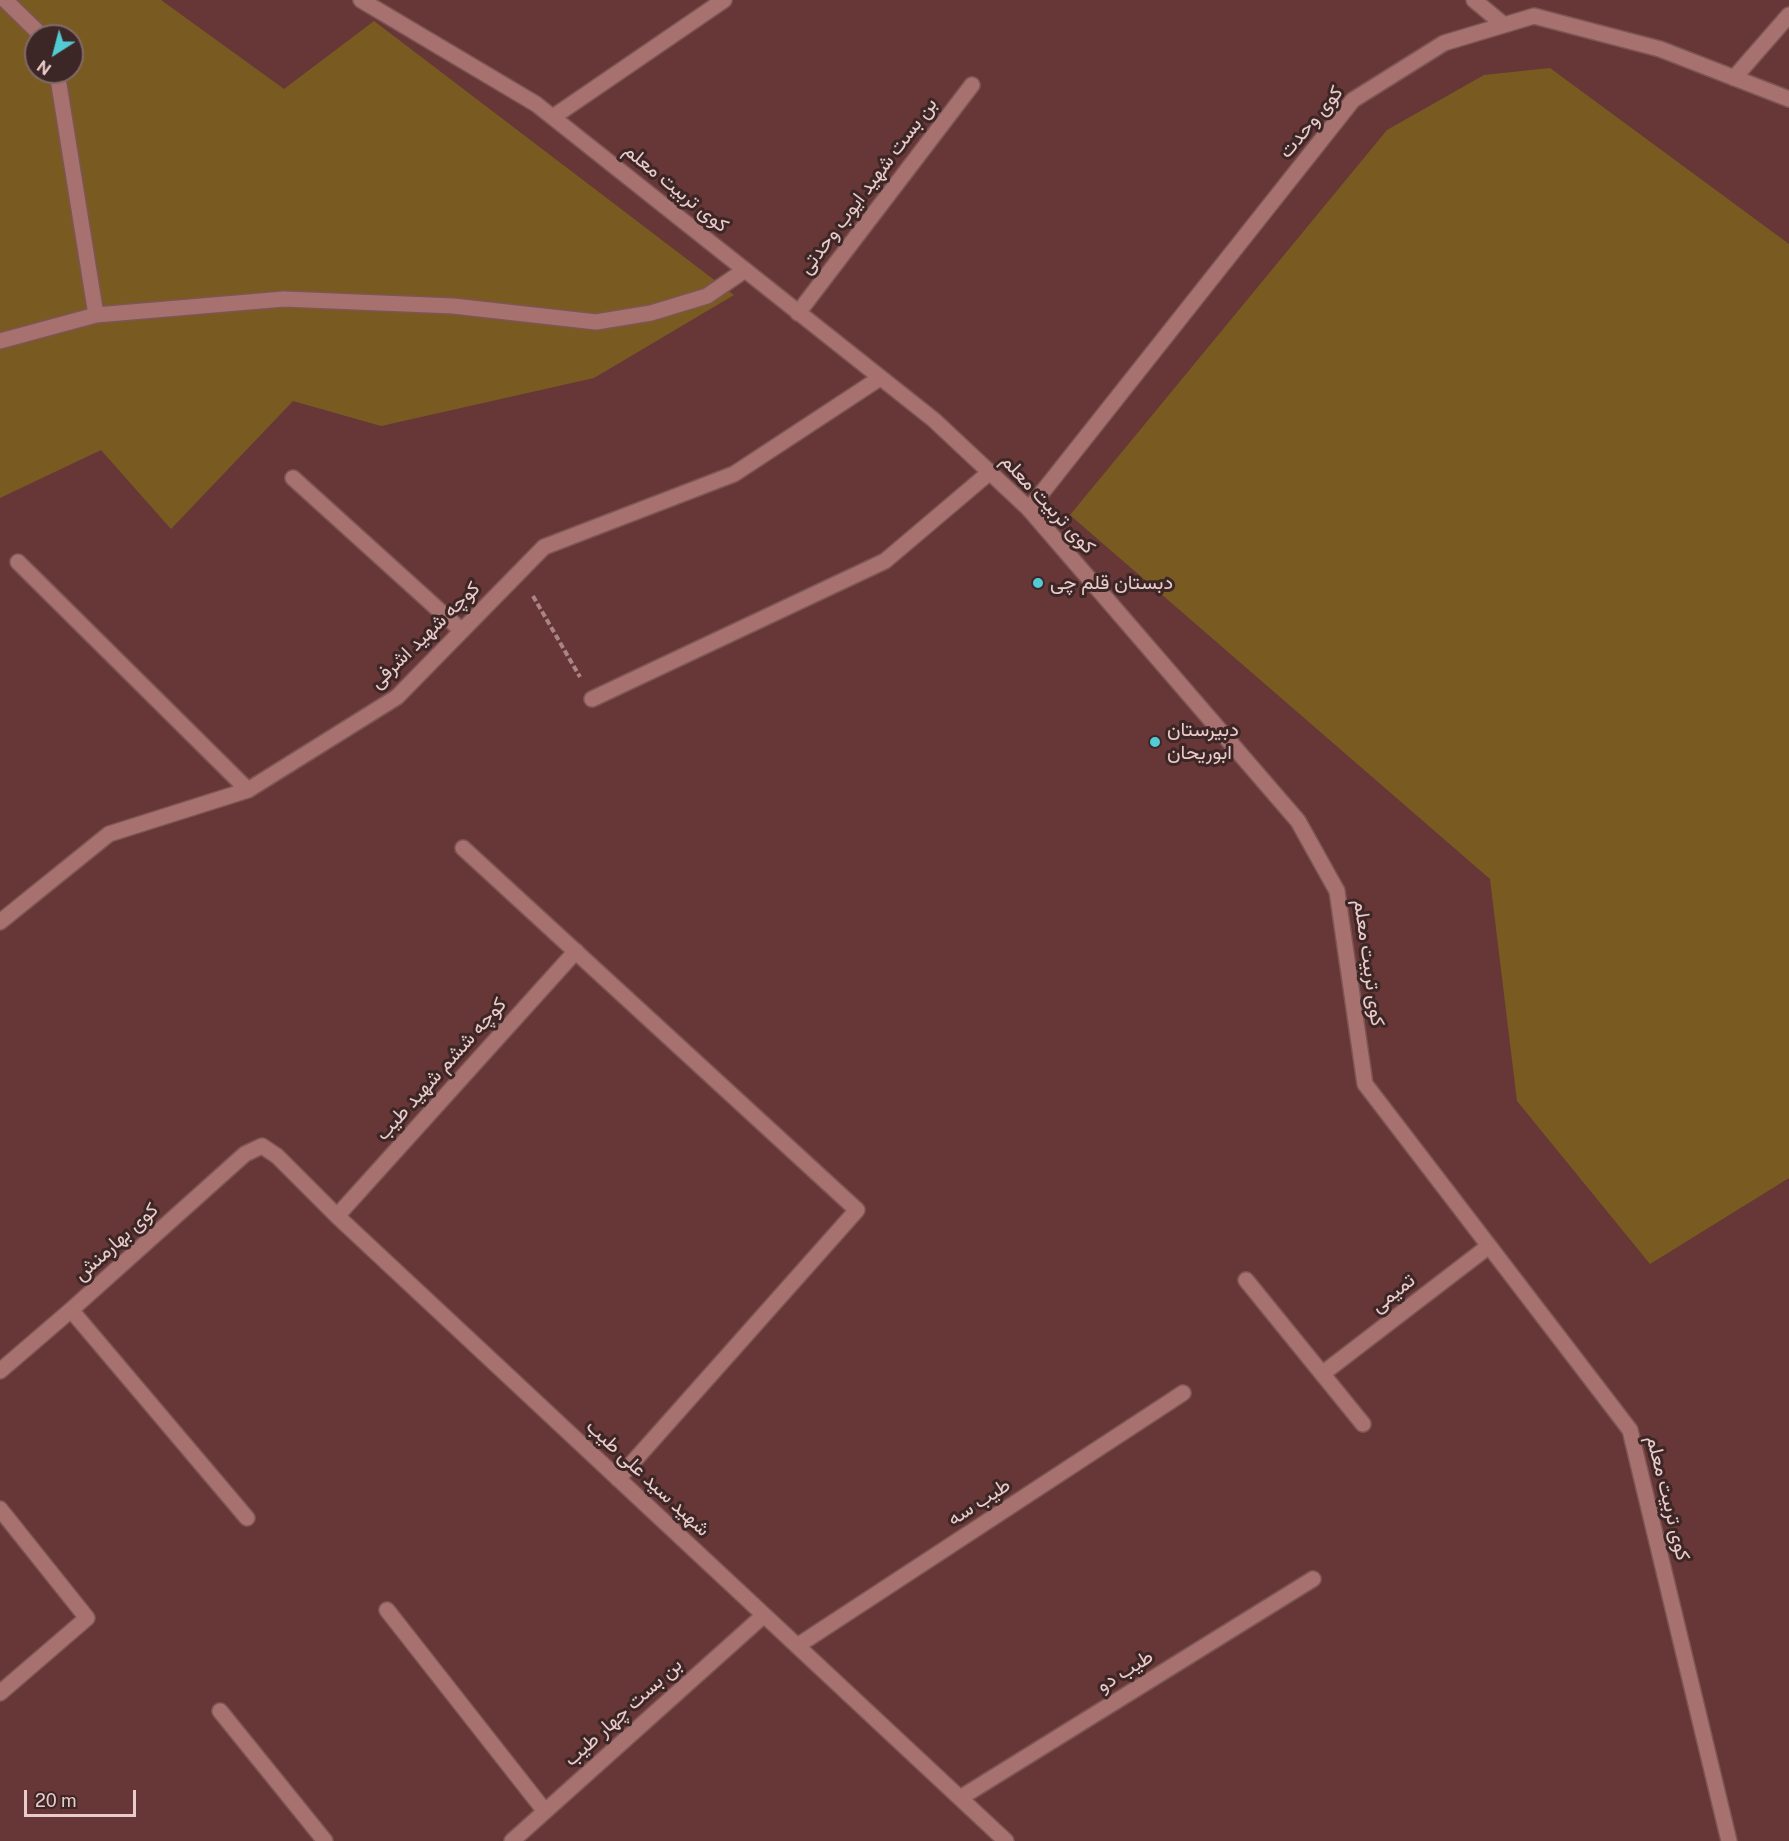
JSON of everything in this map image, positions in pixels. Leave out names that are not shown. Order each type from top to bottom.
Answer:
[{"type":"street","points":[[5,0],[30,24]]},
{"type":"street","name":"کوی تربیت معلم","points":[[361,0],[536,104],[934,420],[1029,509],[1298,821],[1337,891],[1365,1083],[1630,1430],[1729,1841]]},
{"type":"street","points":[[553,117],[724,0]]},
{"type":"street","points":[[1474,0],[1504,24]]},
{"type":"street","points":[[1734,78],[1789,15]]},
{"type":"street","name":"کوی وحدت","points":[[1029,509],[1353,100],[1444,43],[1534,16],[1660,49],[1789,99]]},
{"type":"street","points":[[59,84],[96,315]]},
{"type":"street","name":"بن بست شهید ایوب وحدتی","points":[[798,313],[972,85]]},
{"type":"street","points":[[0,341],[96,315],[284,299],[453,306],[596,322],[651,313],[707,296],[745,270]]},
{"type":"street","name":"کوچه شهید اشرفی","points":[[0,922],[109,834],[248,790],[397,697],[544,547],[734,474],[880,378]]},
{"type":"street","points":[[592,699],[885,561],[990,472]]},
{"type":"street","points":[[293,478],[462,631]]},
{"type":"street","points":[[18,562],[248,790]]},
{"type":"street","points":[[463,848],[857,1210],[618,1479]]},
{"type":"street","name":"کوچه ششم شهید طیب","points":[[337,1216],[576,951]]},
{"type":"street","name":"شهید سید علی طیب","points":[[262,1146],[277,1156],[337,1216],[1006,1841]]},
{"type":"street","name":"کوی بهارمنش","points":[[0,1371],[245,1154],[262,1146]]},
{"type":"street","name":"تمیمی","points":[[1322,1374],[1489,1246]]},
{"type":"street","points":[[1246,1280],[1363,1424]]},
{"type":"street","points":[[71,1310],[247,1518]]},
{"type":"street","name":"طیب سه","points":[[797,1646],[1183,1393]]},
{"type":"street","points":[[0,1509],[87,1618],[0,1693]]},
{"type":"street","name":"طیب دو","points":[[960,1798],[1313,1578]]},
{"type":"street","points":[[387,1610],[544,1810]]},
{"type":"street","name":"بن بست چهار طیب","points":[[512,1841],[764,1615]]},
{"type":"street","points":[[220,1711],[325,1841]]},
{"type":"path","points":[[519,573],[592,699]]},
{"type":"shaded area","points":[[0,0],[161,0],[284,89],[374,21],[734,295],[594,378],[381,426],[293,401],[171,529],[101,450],[0,498]]},
{"type":"shaded area","points":[[1550,68],[1789,244],[1789,1178],[1650,1264],[1517,1101],[1490,879],[1070,515],[1387,130],[1484,75]]},
{"type":"place","name":"دبستان قلم چی","points":[[1038,583]]},
{"type":"place","name":"دبیرستان ابوریحان","points":[[1155,742]]}]
